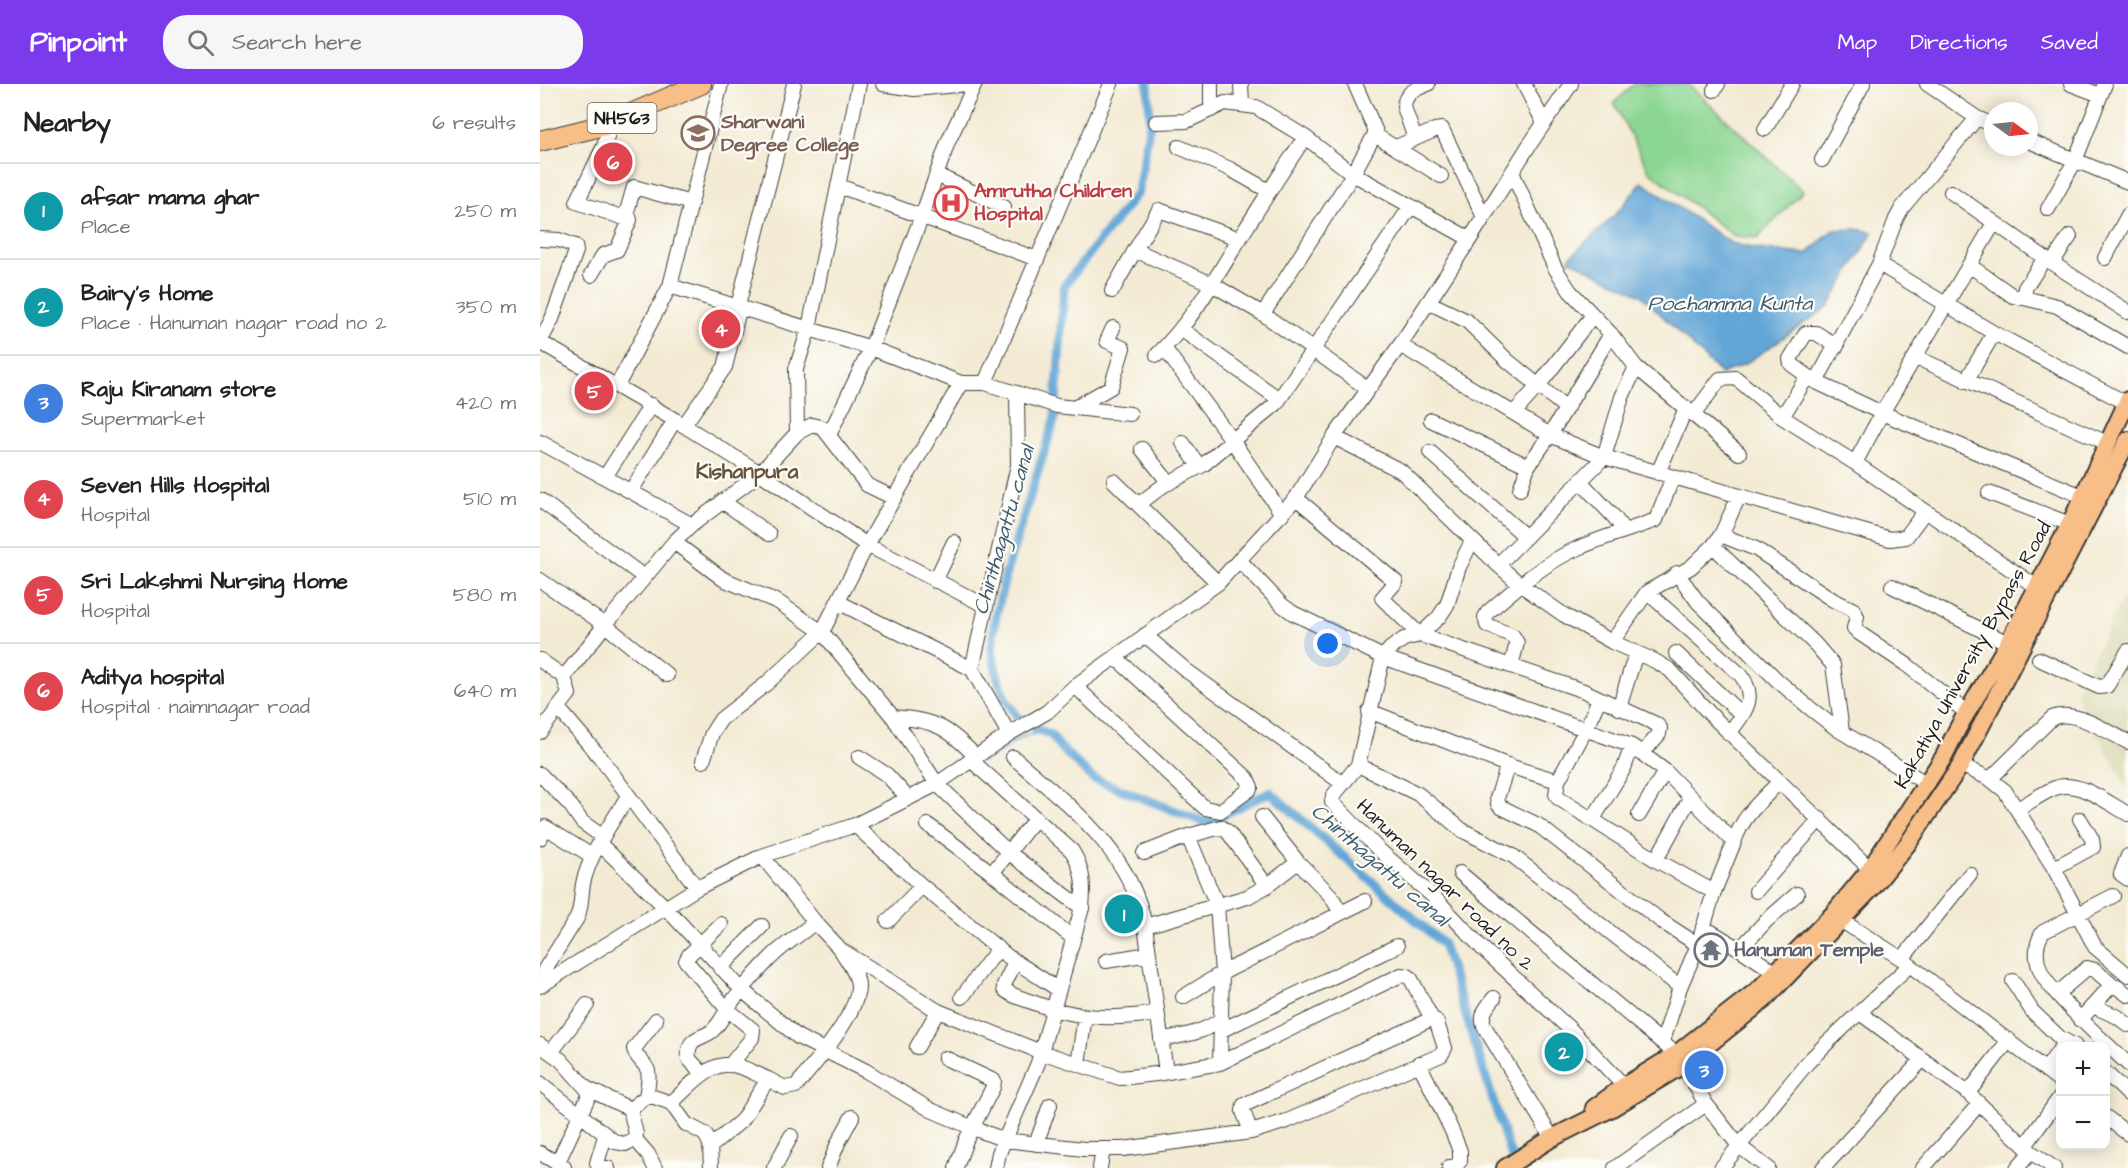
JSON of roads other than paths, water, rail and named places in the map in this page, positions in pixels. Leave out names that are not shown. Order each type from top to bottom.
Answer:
[{"type":"highway","name":"NH563","points":[[540,129],[610,112],[678,84]]},
{"type":"highway","name":"NH563","points":[[540,141],[605,125],[701,84]]},
{"type":"main road","name":"Kakatiya University Bypass Road","points":[[1579,1124],[1597,1105],[1624,1086],[1680,1060],[1837,918],[1928,784],[2008,643],[2070,524],[2127,401]]},
{"type":"main road","name":"Kakatiya University Bypass Road","points":[[1579,1124],[1612,1108],[1764,1000],[1909,842],[1961,765],[2128,440]]},
{"type":"main road","points":[[1505,1168],[1579,1124]]},
{"type":"street","points":[[616,386],[670,286],[721,84]]},
{"type":"street","points":[[631,491],[679,422],[725,367],[794,84]]},
{"type":"street","points":[[797,433],[796,369],[809,328],[859,84]]},
{"type":"street","points":[[884,84],[914,89],[968,84]]},
{"type":"street","points":[[829,435],[871,348],[948,142],[975,84]]},
{"type":"street","points":[[986,383],[1111,84]]},
{"type":"street","points":[[1211,84],[1211,110]]},
{"type":"street","points":[[1241,84],[1242,104]]},
{"type":"street","points":[[1263,314],[1353,174],[1375,135],[1376,132],[1355,84]]},
{"type":"street","points":[[1415,139],[1404,107],[1405,101],[1409,93],[1428,84]]},
{"type":"street","points":[[1524,84],[1544,123]]},
{"type":"street","points":[[545,983],[697,888],[762,856],[855,825],[937,784],[1047,712],[1074,686],[1218,583],[1296,498],[1334,437],[1400,345],[1571,84]]},
{"type":"street","points":[[1765,129],[1792,84]]},
{"type":"street","points":[[1822,160],[1863,84]]},
{"type":"street","points":[[1927,84],[1984,121]]},
{"type":"street","points":[[2048,209],[2075,161],[2103,89],[2071,84]]},
{"type":"street","points":[[1156,122],[1186,121],[1225,103],[1256,107],[1305,137],[1353,174],[1470,239]]},
{"type":"street","points":[[1782,417],[1837,346],[1879,264],[1902,208],[1977,118]]},
{"type":"street","points":[[605,125],[607,137],[604,146],[578,202],[630,220]]},
{"type":"street","points":[[1396,147],[1442,129],[1484,215]]},
{"type":"street","points":[[1375,135],[1442,176]]},
{"type":"street","points":[[1282,514],[1232,440],[1160,351],[1181,329],[1212,284],[1305,137]]},
{"type":"street","points":[[2038,145],[2128,182]]},
{"type":"street","points":[[1179,147],[1230,169],[1269,191]]},
{"type":"street","points":[[1512,172],[1561,279],[1611,334],[1636,367],[1739,453]]},
{"type":"street","points":[[937,176],[1004,207]]},
{"type":"street","points":[[839,186],[1037,259]]},
{"type":"street","points":[[591,275],[603,255],[617,250],[630,220],[627,211],[634,187],[691,203]]},
{"type":"street","points":[[1951,192],[2048,261],[2128,312]]},
{"type":"street","points":[[1139,504],[1199,466],[1276,404],[1411,207]]},
{"type":"street","points":[[1112,291],[1159,210],[1240,239]]},
{"type":"street","points":[[2105,258],[2128,215]]},
{"type":"street","points":[[1855,463],[1882,412],[1994,223]]},
{"type":"street","points":[[2028,299],[2025,296],[2025,288],[2070,236]]},
{"type":"street","points":[[540,239],[559,240],[575,246],[576,251],[552,319],[540,342],[679,422],[867,545],[986,606]]},
{"type":"street","points":[[1135,250],[1212,284],[1263,314],[1368,389]]},
{"type":"street","points":[[1879,264],[1994,333],[2127,401]]},
{"type":"street","points":[[1969,266],[2013,296],[2057,306],[2128,347]]},
{"type":"street","points":[[670,286],[871,348],[961,383],[986,383],[1057,406],[1130,414]]},
{"type":"street","points":[[1428,302],[1467,321],[1508,361],[1566,408]]},
{"type":"street","points":[[1514,413],[1539,385],[1593,315]]},
{"type":"street","points":[[1074,408],[1111,387],[1123,348],[1107,341],[1113,328]]},
{"type":"street","points":[[1181,329],[1279,399]]},
{"type":"street","points":[[1837,346],[1816,333],[1806,333],[1790,361],[1793,367],[1811,380],[2082,495]]},
{"type":"street","points":[[1966,381],[1994,333]]},
{"type":"street","points":[[1520,489],[1528,466],[1550,435],[1611,334]]},
{"type":"street","points":[[1400,345],[1468,388],[1550,435],[1604,457],[1890,539],[1906,537],[1925,511]]},
{"type":"street","points":[[1915,357],[2107,443]]},
{"type":"street","points":[[1498,565],[1604,457],[1622,397],[1636,367]]},
{"type":"street","points":[[1658,473],[1690,411],[1720,379],[1736,378],[1782,417],[1855,463],[2038,588]]},
{"type":"street","points":[[703,761],[712,733],[721,718],[766,684],[822,632],[867,545],[961,383]]},
{"type":"street","points":[[972,669],[1018,465],[1017,393]]},
{"type":"street","points":[[605,477],[651,405]]},
{"type":"street","points":[[1431,420],[1528,466]]},
{"type":"street","points":[[564,677],[604,625],[674,542],[692,525],[760,473],[797,433],[816,425],[824,428],[867,485],[894,498]]},
{"type":"street","points":[[1334,437],[1401,471],[1498,565],[1521,585],[1564,615],[1612,642],[1671,670],[1729,734],[1870,869]]},
{"type":"street","points":[[540,442],[692,525]]},
{"type":"street","points":[[1183,443],[1199,466]]},
{"type":"street","points":[[1142,449],[1169,483]]},
{"type":"street","points":[[1430,452],[1526,537]]},
{"type":"street","points":[[1511,666],[1517,648],[1516,639],[1486,626],[1485,617],[1488,612],[1521,585],[1575,549],[1656,520],[1673,477]]},
{"type":"street","points":[[1114,481],[1218,583]]},
{"type":"street","points":[[1581,482],[1619,522],[1624,531]]},
{"type":"street","points":[[1989,493],[2070,524]]},
{"type":"street","points":[[1612,642],[1647,592],[1691,567],[1717,541],[1739,496]]},
{"type":"street","points":[[1296,498],[1396,582],[1382,598],[1420,635],[1584,691],[1656,724],[1660,728],[1659,734],[1637,750],[1593,819]]},
{"type":"street","points":[[540,500],[644,577]]},
{"type":"street","points":[[722,501],[769,534]]},
{"type":"street","points":[[1472,541],[1459,567],[1447,605],[1439,617],[1420,635],[1404,639],[1383,657],[1358,765],[1418,794],[1462,830],[1513,856],[1680,987]]},
{"type":"street","points":[[1717,541],[1756,549],[1833,600],[1854,610],[1857,616],[1854,628],[1859,633],[1907,664],[1967,713]]},
{"type":"street","points":[[1717,541],[1833,665],[1842,731]]},
{"type":"street","points":[[674,542],[723,579],[778,602],[822,632],[893,717],[937,784],[1008,852],[1082,908]]},
{"type":"street","points":[[935,581],[954,542]]},
{"type":"street","points":[[1240,561],[1282,605],[1293,613],[1383,657],[1586,729],[1637,750],[1665,771],[1734,842]]},
{"type":"street","points":[[1677,573],[1698,602],[1777,680],[1811,709],[1928,784]]},
{"type":"street","points":[[540,580],[604,625],[667,675]]},
{"type":"street","points":[[1892,586],[2008,643]]},
{"type":"street","points":[[1647,592],[1741,675],[1748,684],[1749,703],[1729,734]]},
{"type":"street","points":[[838,602],[972,669],[1013,733]]},
{"type":"street","points":[[1145,635],[1187,671],[1342,783]]},
{"type":"street","points":[[2039,658],[2099,687],[2107,686],[2128,651]]},
{"type":"street","points":[[1676,653],[1742,715]]},
{"type":"street","points":[[1618,708],[1636,654]]},
{"type":"street","points":[[1074,686],[1205,808],[1220,811],[1249,790],[1251,787],[1247,778],[1115,657]]},
{"type":"street","points":[[540,660],[564,677],[569,694],[540,732]]},
{"type":"street","points":[[1599,699],[1558,781],[1558,798],[1656,860],[1714,892]]},
{"type":"street","points":[[558,708],[600,757],[697,888]]},
{"type":"street","points":[[1369,711],[1508,765],[1558,781]]},
{"type":"street","points":[[1990,779],[2052,718],[2060,714],[2079,718],[2128,742]]},
{"type":"street","points":[[893,717],[922,720],[947,730],[959,739],[974,760],[1072,851],[1085,884],[1082,908],[1041,1052],[999,1154],[996,1168]]},
{"type":"street","points":[[860,757],[887,775],[908,798]]},
{"type":"street","points":[[1013,757],[1085,819],[1102,838],[1133,886],[1145,926],[1166,1072]]},
{"type":"street","name":"Hanuman nagar road no 2","points":[[1358,765],[1333,796],[1332,802],[1335,806],[1379,850],[1435,898],[1482,948],[1572,1031],[1624,1086]]},
{"type":"street","points":[[1508,765],[1497,798],[1501,807],[1538,825],[1661,921],[1698,945]]},
{"type":"street","points":[[1961,765],[1990,779],[2005,791],[2054,868],[2095,947],[2128,975]]},
{"type":"street","points":[[1639,815],[1665,771]]},
{"type":"street","points":[[540,774],[570,806],[598,845],[666,908],[742,990],[798,1037],[866,1071],[931,1110],[1005,1140],[1103,1149],[1251,1132],[1287,1121],[1419,1062],[1441,1055],[1445,1048],[1437,1023],[1432,1019],[1411,979],[1401,975],[1220,1062],[1120,1078],[1041,1052],[938,1011],[841,950]]},
{"type":"street","points":[[1663,1041],[1680,987],[1698,945],[1714,892],[1739,828],[1747,814],[1779,782]]},
{"type":"street","points":[[2018,809],[2054,788],[2070,786],[2084,790],[2128,814]]},
{"type":"street","points":[[545,983],[545,969],[581,909],[581,888],[598,845],[628,796]]},
{"type":"street","points":[[1656,860],[1690,798]]},
{"type":"street","points":[[1262,817],[1298,862],[1331,896],[1341,913]]},
{"type":"street","points":[[992,873],[1036,818]]},
{"type":"street","points":[[1756,891],[1820,819]]},
{"type":"street","points":[[2054,868],[2092,847],[2092,839],[2080,819]]},
{"type":"street","points":[[855,825],[922,886],[998,949],[1059,990]]},
{"type":"street","points":[[928,825],[1073,938]]},
{"type":"street","points":[[540,838],[545,827],[598,845]]},
{"type":"street","points":[[1144,853],[1188,836],[1217,828],[1226,828],[1267,886]]},
{"type":"street","points":[[1188,836],[1217,905],[1222,973],[1220,1062]]},
{"type":"street","points":[[671,1103],[703,1074],[719,1065],[730,1065],[785,1088],[796,1086],[825,1051],[855,1002],[858,992],[855,975],[841,950],[815,922],[762,856]]},
{"type":"street","points":[[2128,856],[2121,874],[2128,879]]},
{"type":"street","points":[[1145,926],[1247,897],[1267,886],[1298,862]]},
{"type":"street","points":[[1460,873],[1616,1005],[1663,1041],[1680,1060],[1706,1104],[1739,1146],[1768,1168]]},
{"type":"street","points":[[1721,1168],[1808,1062],[1860,1013],[1906,962],[1970,874]]},
{"type":"street","points":[[888,921],[922,886]]},
{"type":"street","points":[[1740,949],[1761,926],[1797,894]]},
{"type":"street","points":[[2113,896],[2043,932],[2039,938],[2037,954],[2042,974],[2057,993],[2080,1020],[2128,1064]]},
{"type":"street","points":[[1183,997],[1222,973],[1365,901]]},
{"type":"street","points":[[1837,918],[1906,962],[2056,1077]]},
{"type":"street","points":[[703,1074],[689,1059],[688,1052],[698,1037],[714,1029],[742,990],[778,952],[815,922]]},
{"type":"street","points":[[721,924],[686,961],[727,1009],[753,1030],[752,1038],[730,1065]]},
{"type":"street","points":[[720,968],[762,926]]},
{"type":"street","points":[[1703,927],[1775,972]]},
{"type":"street","points":[[1161,1039],[1188,1035],[1222,1025],[1397,946]]},
{"type":"street","points":[[962,997],[998,949]]},
{"type":"street","points":[[1106,961],[1149,954]]},
{"type":"street","points":[[1015,962],[1004,989],[1053,1011],[1117,1018],[1157,1013]]},
{"type":"street","points":[[2057,993],[2087,968],[2095,970],[2113,986],[2128,995]]},
{"type":"street","points":[[2013,981],[2032,1011],[2062,1042]]},
{"type":"street","points":[[2080,1020],[2113,986]]},
{"type":"street","points":[[1494,998],[1483,1014],[1484,1026],[1552,1138]]},
{"type":"street","points":[[587,1005],[546,1048],[591,1091],[630,1109],[636,1130],[635,1139],[648,1154],[653,1167]]},
{"type":"street","points":[[2093,1006],[2113,1014],[2128,1025]]},
{"type":"street","points":[[917,1047],[938,1011]]},
{"type":"street","points":[[1860,1013],[1968,1093],[2028,1149],[2054,1168]]},
{"type":"street","points":[[1077,1064],[1085,1016]]},
{"type":"street","points":[[1251,1132],[1243,1111],[1244,1105],[1432,1019]]},
{"type":"street","points":[[646,1097],[649,1075],[634,1050],[656,1020]]},
{"type":"street","points":[[1968,1093],[2009,1040]]},
{"type":"street","points":[[945,1058],[994,1082],[961,1151],[956,1168]]},
{"type":"street","points":[[2046,1070],[2056,1058]]},
{"type":"street","points":[[1823,1168],[1922,1060]]},
{"type":"street","points":[[1419,1062],[1458,1146],[1460,1161],[1455,1167],[1449,1167]]},
{"type":"street","points":[[2110,1076],[2128,1094]]},
{"type":"street","points":[[710,1144],[715,1143],[742,1120],[768,1079]]},
{"type":"street","points":[[540,1083],[615,1142],[625,1144],[635,1139]]},
{"type":"street","points":[[550,1162],[580,1116],[591,1091]]},
{"type":"street","points":[[630,1109],[651,1096],[671,1103],[686,1124],[705,1134],[710,1144],[711,1168]]},
{"type":"street","points":[[1615,1168],[1706,1104]]},
{"type":"street","points":[[1923,1168],[1979,1104]]},
{"type":"street","points":[[2017,1168],[2056,1105]]},
{"type":"street","points":[[1036,1144],[1050,1106]]},
{"type":"street","points":[[828,1168],[852,1117]]},
{"type":"street","points":[[2110,1120],[2128,1134]]},
{"type":"street","points":[[605,1136],[597,1163],[599,1166],[608,1168]]},
{"type":"street","points":[[774,1168],[791,1137]]},
{"type":"street","points":[[1100,1168],[1103,1149]]},
{"type":"water","name":"Pochamma Kunta","points":[[1642,182],[1731,243],[1756,249],[1807,254],[1833,230],[1856,229],[1873,232],[1828,307],[1745,364],[1721,374],[1641,295],[1568,259],[1615,215]]},
{"type":"waterway","name":"Chinthagattu canal","points":[[1148,84],[1150,122],[1138,192],[1064,286],[1055,418],[1007,569],[995,620],[992,649],[1005,699],[1017,716],[1051,735],[1092,778],[1206,823],[1270,792],[1443,944],[1510,1153],[1516,1163]]},
{"type":"waterway","points":[[981,762],[1026,735],[1045,732]]},
{"type":"place","name":"Sharwani Degree College","points":[[698,133]]},
{"type":"place","name":"Aditya hospital","points":[[613,162]]},
{"type":"place","name":"Amrutha Children Hospital","points":[[951,203]]},
{"type":"place","name":"Seven Hills Hospital","points":[[721,329]]},
{"type":"place","name":"Sri Lakshmi Nursing Home","points":[[594,391]]},
{"type":"place","name":"afsar mama ghar","points":[[1124,914]]},
{"type":"place","name":"Hanuman Temple","points":[[1711,950]]},
{"type":"place","name":"Bairy's Home","points":[[1564,1052]]},
{"type":"place","name":"Raju Kiranam store","points":[[1704,1070]]},
{"type":"district","name":"Kishanpura","points":[[747,471]]}]
